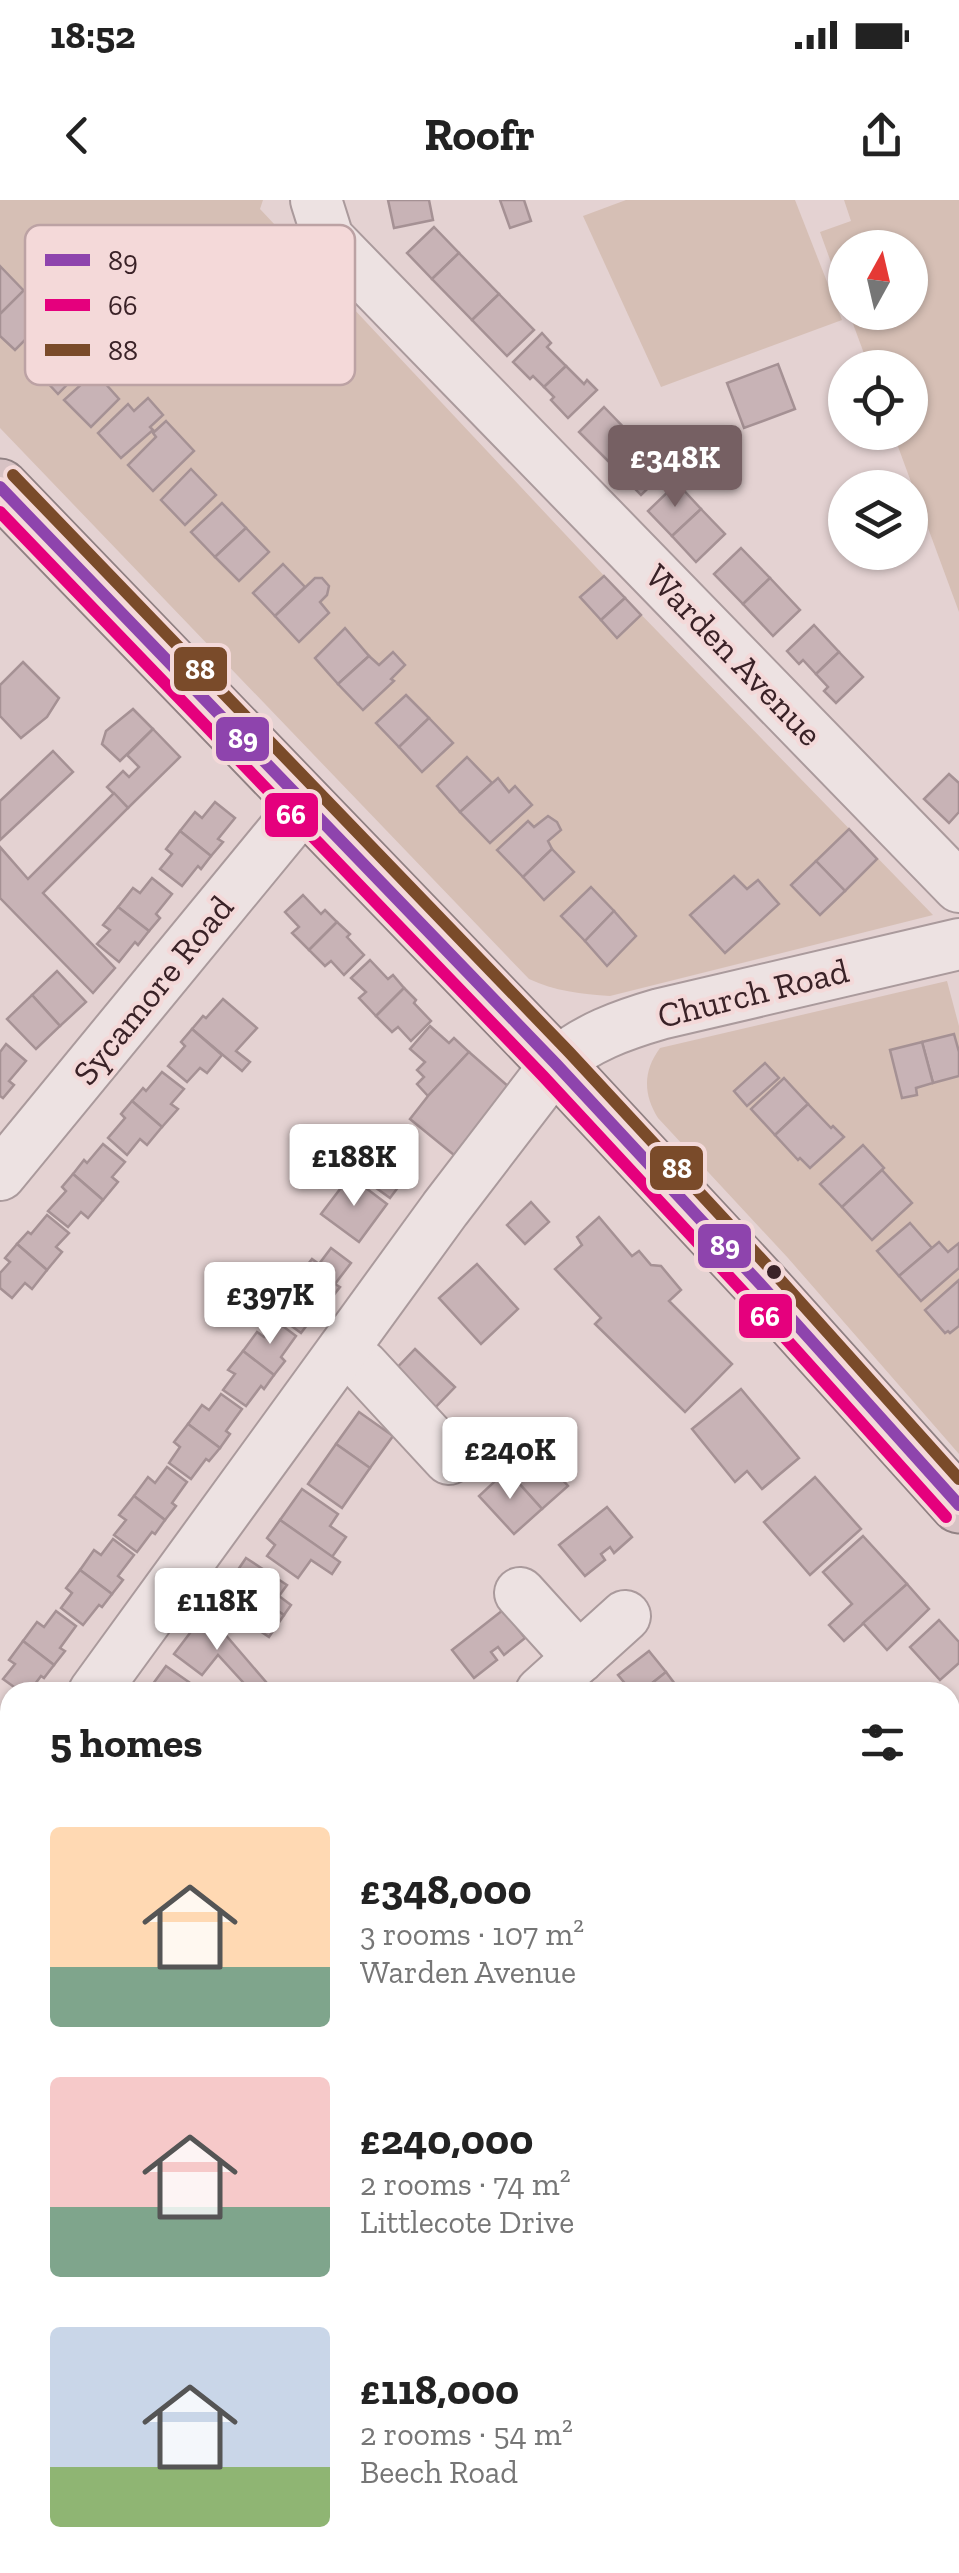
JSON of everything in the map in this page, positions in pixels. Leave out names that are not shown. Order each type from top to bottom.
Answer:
[{"type":"highway","points":[[0,487],[556,1064],[959,1504]]},
{"type":"street","name":"Warden Avenue","points":[[316,200],[324,225]]},
{"type":"street","name":"Warden Avenue","points":[[355,266],[959,886]]},
{"type":"street","name":"Sycamore Road","points":[[0,1176],[305,804]]},
{"type":"street","name":"Church Road","points":[[556,1064],[575,1048],[622,1025],[959,944]]},
{"type":"street","points":[[101,1682],[556,1064]]},
{"type":"street","points":[[343,1350],[363,1366],[449,1458]]},
{"type":"street","points":[[520,1593],[580,1658]]},
{"type":"street","points":[[554,1682],[625,1616]]},
{"type":"shaded area","points":[[0,200],[263,200],[260,209],[275,225],[25,225],[25,385],[355,385],[355,310],[625,598],[933,915],[610,996],[558,989],[529,979],[0,428]]},
{"type":"shaded area","points":[[626,200],[795,200],[828,284],[828,325],[661,387],[583,216]]},
{"type":"shaded area","points":[[844,200],[959,200],[959,612],[928,528],[928,470],[907,470],[899,450],[928,450],[928,350],[863,350],[855,330],[928,330],[928,230],[828,230],[828,254],[820,232],[851,221]]},
{"type":"shaded area","points":[[947,981],[959,1026],[959,1454],[788,1258],[658,1118],[647,1083],[650,1065],[660,1048]]},
{"type":"building","points":[[388,200],[429,200],[433,220],[394,228]]},
{"type":"building","points":[[500,200],[524,200],[531,221],[510,228]]},
{"type":"building","points":[[434,227],[459,253],[432,279],[407,253]]},
{"type":"building","points":[[459,253],[499,294],[472,320],[432,279]]},
{"type":"building","points":[[0,266],[24,291],[0,314]]},
{"type":"building","points":[[25,289],[25,340],[15,350],[0,336],[0,314]]},
{"type":"building","points":[[499,294],[534,330],[507,356],[472,320]]},
{"type":"building","points":[[542,333],[551,343],[547,347],[566,366],[544,387],[513,362]]},
{"type":"building","points":[[778,364],[795,409],[744,428],[727,383]]},
{"type":"building","points":[[566,366],[584,384],[587,380],[597,390],[568,418],[544,387]]},
{"type":"building","points":[[50,385],[67,385],[58,394]]},
{"type":"building","points":[[81,385],[107,385],[119,399],[91,427],[64,400]]},
{"type":"building","points":[[148,398],[163,415],[150,427],[153,430],[121,458],[98,433],[128,404],[134,411]]},
{"type":"building","points":[[604,407],[635,439],[610,463],[579,432]]},
{"type":"building","points":[[166,421],[194,451],[153,491],[128,465]]},
{"type":"building","points":[[635,439],[667,470],[641,495],[610,463]]},
{"type":"building","points":[[191,469],[216,495],[185,525],[161,500]]},
{"type":"building","points":[[677,483],[701,509],[672,536],[648,511]]},
{"type":"building","points":[[222,503],[246,528],[215,557],[191,532]]},
{"type":"building","points":[[701,509],[725,534],[696,562],[672,536]]},
{"type":"building","points":[[246,528],[269,552],[239,581],[215,557]]},
{"type":"building","points":[[741,548],[770,578],[743,604],[714,574]]},
{"type":"building","points":[[283,564],[305,587],[275,616],[253,593]]},
{"type":"building","points":[[604,576],[625,598],[601,620],[580,597]]},
{"type":"building","points":[[315,578],[322,578],[329,586],[320,602],[329,613],[299,642],[275,616]]},
{"type":"building","points":[[770,578],[800,610],[773,636],[743,604]]},
{"type":"building","points":[[625,598],[641,615],[617,638],[601,620]]},
{"type":"building","points":[[814,625],[839,652],[816,674],[787,651]]},
{"type":"building","points":[[345,628],[369,656],[338,684],[315,658]]},
{"type":"building","points":[[393,652],[405,665],[363,710],[338,684],[369,656],[379,665]]},
{"type":"building","points":[[839,652],[863,677],[836,703],[824,691],[828,687],[816,674]]},
{"type":"building","points":[[23,662],[59,698],[47,717],[21,738],[0,716],[0,685]]},
{"type":"building","points":[[406,695],[429,718],[399,747],[376,723]]},
{"type":"building","points":[[133,709],[153,729],[120,761],[102,744],[106,731]]},
{"type":"building","points":[[429,718],[453,743],[422,772],[399,747]]},
{"type":"building","points":[[153,729],[180,757],[128,808],[107,787],[123,771],[129,777],[139,767],[127,755]]},
{"type":"building","points":[[53,751],[73,772],[0,840],[0,801]]},
{"type":"building","points":[[467,757],[492,783],[460,812],[437,786]]},
{"type":"building","points":[[949,774],[959,783],[959,812],[949,823],[924,799]]},
{"type":"building","points":[[498,778],[509,792],[515,786],[532,805],[490,843],[460,812]]},
{"type":"building","points":[[114,793],[128,808],[43,893],[115,968],[93,993],[0,898],[0,847],[28,879]]},
{"type":"building","points":[[215,802],[235,818],[218,839],[223,842],[211,856],[180,831],[195,812],[202,818]]},
{"type":"building","points":[[548,816],[561,830],[548,841],[552,849],[523,877],[497,850],[528,821],[534,827]]},
{"type":"building","points":[[849,829],[877,859],[845,891],[816,861]]},
{"type":"building","points":[[180,831],[211,856],[182,886],[160,869],[172,854],[166,849]]},
{"type":"building","points":[[552,849],[574,872],[544,900],[523,877]]},
{"type":"building","points":[[816,861],[845,891],[820,915],[791,885]]},
{"type":"building","points":[[734,876],[747,889],[758,880],[779,904],[725,953],[690,915]]},
{"type":"building","points":[[152,878],[172,894],[156,914],[160,918],[149,931],[118,907],[133,888],[140,893]]},
{"type":"building","points":[[591,887],[614,911],[585,941],[561,916]]},
{"type":"building","points":[[303,895],[321,914],[325,910],[337,922],[309,950],[292,933],[299,927],[285,912]]},
{"type":"building","points":[[118,907],[149,931],[119,962],[97,944],[110,930],[103,925]]},
{"type":"building","points":[[614,911],[636,936],[607,966],[585,941]]},
{"type":"building","points":[[337,922],[364,955],[344,975],[331,961],[325,966],[309,950]]},
{"type":"building","points":[[370,960],[388,979],[393,975],[404,988],[376,1016],[359,998],[366,992],[351,978]]},
{"type":"building","points":[[57,971],[86,1002],[60,1026],[32,995]]},
{"type":"building","points":[[404,988],[431,1021],[411,1041],[398,1027],[392,1032],[376,1016]]},
{"type":"building","points":[[32,995],[60,1026],[36,1049],[7,1019]]},
{"type":"building","points":[[223,999],[257,1028],[236,1051],[250,1062],[242,1071],[192,1029]]},
{"type":"building","points":[[430,1026],[449,1043],[454,1038],[469,1052],[428,1096],[417,1084],[424,1077],[417,1070],[425,1062],[410,1049]]},
{"type":"building","points":[[192,1029],[222,1055],[207,1073],[200,1068],[187,1082],[168,1066],[185,1046],[181,1042]]},
{"type":"building","points":[[954,1034],[959,1076],[933,1083],[922,1042]]},
{"type":"building","points":[[922,1042],[933,1083],[916,1088],[917,1095],[902,1098],[890,1050]]},
{"type":"building","points":[[6,1044],[26,1061],[9,1081],[14,1085],[3,1098],[0,1052]]},
{"type":"building","points":[[469,1052],[509,1087],[454,1155],[410,1119]]},
{"type":"building","points":[[765,1063],[779,1078],[747,1106],[734,1091]]},
{"type":"building","points":[[162,1072],[184,1089],[171,1104],[178,1109],[162,1127],[132,1101]]},
{"type":"building","points":[[784,1078],[808,1104],[775,1135],[751,1109]]},
{"type":"building","points":[[132,1101],[162,1127],[147,1145],[140,1139],[127,1155],[108,1138],[125,1118],[121,1114]]},
{"type":"building","points":[[808,1104],[844,1137],[810,1168],[775,1135]]},
{"type":"building","points":[[378,1139],[414,1166],[390,1198],[354,1172]]},
{"type":"building","points":[[103,1144],[125,1162],[112,1177],[118,1182],[103,1200],[73,1174]]},
{"type":"building","points":[[863,1145],[884,1168],[842,1207],[820,1184]]},
{"type":"building","points":[[882,1170],[912,1203],[872,1240],[842,1207]]},
{"type":"building","points":[[73,1174],[103,1200],[88,1218],[81,1212],[68,1227],[48,1211],[66,1191],[62,1187]]},
{"type":"building","points":[[350,1176],[387,1204],[359,1242],[321,1214]]},
{"type":"building","points":[[531,1202],[549,1222],[525,1244],[507,1225]]},
{"type":"building","points":[[47,1215],[69,1233],[56,1247],[62,1252],[47,1270],[17,1244]]},
{"type":"building","points":[[599,1217],[632,1256],[639,1251],[651,1265],[661,1266],[681,1290],[669,1301],[732,1364],[685,1412],[595,1324],[601,1318],[555,1269],[582,1245],[577,1237]]},
{"type":"building","points":[[910,1223],[932,1248],[899,1276],[877,1251]]},
{"type":"building","points":[[939,1242],[948,1252],[959,1243],[959,1268],[921,1301],[899,1276]]},
{"type":"building","points":[[17,1244],[47,1270],[32,1289],[25,1283],[12,1298],[0,1288],[0,1273],[10,1262],[5,1258]]},
{"type":"building","points":[[331,1248],[351,1263],[335,1284],[340,1287],[329,1301],[297,1278],[312,1259],[319,1264]]},
{"type":"building","points":[[477,1264],[518,1309],[481,1344],[439,1298]]},
{"type":"building","points":[[297,1278],[329,1301],[301,1333],[278,1316],[290,1301],[283,1296]]},
{"type":"building","points":[[959,1280],[959,1326],[945,1333],[925,1310]]},
{"type":"building","points":[[276,1321],[296,1336],[274,1375],[243,1351],[257,1332],[264,1337]]},
{"type":"building","points":[[415,1349],[455,1387],[430,1413],[390,1375]]},
{"type":"building","points":[[243,1351],[274,1375],[246,1406],[223,1390],[235,1374],[228,1370]]},
{"type":"building","points":[[741,1389],[799,1458],[762,1489],[747,1471],[735,1482],[692,1429]]},
{"type":"building","points":[[221,1394],[242,1409],[226,1431],[230,1434],[220,1448],[188,1424],[202,1405],[209,1410]]},
{"type":"building","points":[[359,1412],[393,1436],[370,1468],[336,1444]]},
{"type":"building","points":[[188,1424],[220,1448],[191,1479],[169,1463],[180,1447],[174,1442]]},
{"type":"building","points":[[336,1444],[370,1468],[342,1508],[308,1484]]},
{"type":"building","points":[[533,1447],[568,1486],[542,1509],[507,1470]]},
{"type":"building","points":[[167,1467],[187,1482],[165,1520],[134,1496],[148,1477],[155,1483]]},
{"type":"building","points":[[507,1470],[542,1509],[514,1534],[479,1496]]},
{"type":"building","points":[[815,1477],[861,1529],[810,1575],[764,1522]]},
{"type":"building","points":[[302,1489],[338,1514],[330,1526],[346,1537],[332,1557],[280,1520]]},
{"type":"building","points":[[134,1496],[165,1520],[137,1552],[114,1535],[126,1520],[119,1515]]},
{"type":"building","points":[[607,1507],[632,1537],[614,1553],[610,1547],[601,1554],[605,1560],[585,1576],[559,1545]]},
{"type":"building","points":[[280,1520],[340,1562],[332,1574],[311,1560],[298,1578],[267,1556],[275,1545],[267,1538]]},
{"type":"building","points":[[863,1536],[907,1584],[844,1641],[829,1625],[852,1604],[823,1572]]},
{"type":"building","points":[[113,1539],[134,1555],[118,1576],[123,1580],[112,1594],[80,1570],[94,1550],[101,1555]]},
{"type":"building","points":[[246,1558],[287,1585],[279,1596],[291,1605],[284,1615],[231,1580]]},
{"type":"building","points":[[80,1570],[112,1594],[83,1625],[61,1608],[72,1593],[66,1588]]},
{"type":"building","points":[[231,1580],[284,1615],[269,1637],[226,1608],[231,1601],[221,1595]]},
{"type":"building","points":[[907,1584],[929,1609],[887,1650],[863,1623]]},
{"type":"building","points":[[503,1610],[525,1638],[504,1655],[498,1647],[491,1652],[497,1660],[474,1678],[452,1650]]},
{"type":"building","points":[[56,1611],[76,1626],[60,1648],[65,1651],[54,1665],[23,1641],[37,1622],[44,1627]]},
{"type":"building","points":[[206,1612],[266,1682],[243,1682],[218,1655],[202,1675],[174,1654]]},
{"type":"building","points":[[939,1620],[959,1642],[959,1663],[940,1680],[910,1647]]},
{"type":"building","points":[[23,1641],[54,1665],[36,1682],[7,1682],[3,1679],[15,1664],[9,1660]]},
{"type":"building","points":[[649,1651],[666,1672],[654,1682],[624,1682],[618,1675]]},
{"type":"building","points":[[166,1666],[189,1682],[154,1682]]},
{"type":"building","points":[[666,1672],[674,1682],[654,1682]]},
{"type":"transit line","name":"88","points":[[13,475],[569,1052],[959,1479]]},
{"type":"transit line","name":"89","points":[[0,487],[556,1064],[959,1505]]},
{"type":"transit line","name":"66","points":[[0,512],[543,1076],[946,1517]]}]
